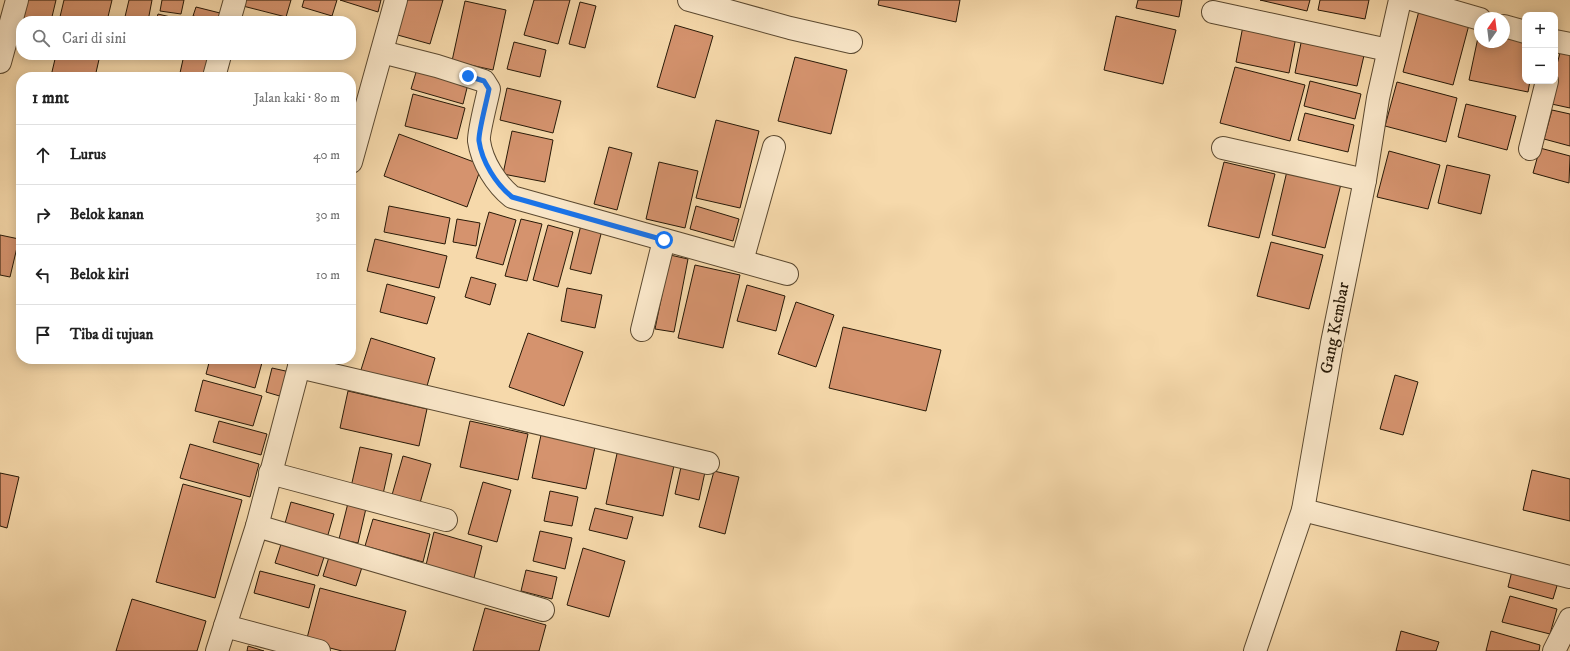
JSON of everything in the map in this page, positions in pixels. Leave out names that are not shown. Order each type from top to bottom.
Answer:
[{"type":"street","points":[[0,62],[17,0]]},
{"type":"street","points":[[230,16],[235,0]]},
{"type":"street","points":[[356,144],[396,0]]},
{"type":"street","points":[[689,0],[790,28],[851,42]]},
{"type":"street","name":"Gang Kembar","points":[[1255,651],[1303,510],[1332,343],[1365,180],[1378,98],[1400,0]]},
{"type":"street","points":[[1414,0],[1474,17]]},
{"type":"street","points":[[1213,12],[1388,50]]},
{"type":"street","points":[[1510,28],[1522,31]]},
{"type":"street","points":[[382,52],[437,66],[484,81],[489,89],[479,140],[487,168],[505,191],[512,197],[787,274]]},
{"type":"street","points":[[215,72],[219,60]]},
{"type":"street","points":[[1530,149],[1546,84]]},
{"type":"street","points":[[742,261],[774,148]]},
{"type":"street","points":[[1223,148],[1365,180]]},
{"type":"street","points":[[642,330],[664,240]]},
{"type":"street","points":[[217,651],[257,526],[300,364]]},
{"type":"street","points":[[304,364],[708,463]]},
{"type":"street","points":[[270,473],[446,520]]},
{"type":"street","points":[[1303,510],[1570,577]]},
{"type":"street","points":[[257,526],[543,610]]},
{"type":"street","points":[[1554,651],[1570,619]]},
{"type":"street","points":[[225,626],[319,651]]},
{"type":"building","points":[[28,0],[56,0],[52,16],[24,16]]},
{"type":"building","points":[[64,0],[112,0],[108,16],[60,16]]},
{"type":"building","points":[[129,0],[152,0],[149,16],[125,16]]},
{"type":"building","points":[[162,0],[184,0],[181,14],[160,11]]},
{"type":"building","points":[[240,0],[291,0],[286,16],[239,5]]},
{"type":"building","points":[[304,0],[337,0],[332,16],[302,7]]},
{"type":"building","points":[[340,0],[381,0],[378,12]]},
{"type":"building","points":[[404,0],[443,0],[430,44],[394,34]]},
{"type":"building","points":[[534,0],[570,0],[558,44],[524,35]]},
{"type":"building","points":[[879,0],[960,0],[956,22],[878,5]]},
{"type":"building","points":[[1138,0],[1182,0],[1179,17],[1136,8]]},
{"type":"building","points":[[1260,0],[1310,0],[1307,11]]},
{"type":"building","points":[[1320,0],[1369,0],[1365,19],[1318,10]]},
{"type":"building","points":[[465,1],[506,10],[493,70],[452,61]]},
{"type":"building","points":[[580,2],[596,6],[585,48],[569,44]]},
{"type":"building","points":[[196,7],[220,13],[219,16],[193,16]]},
{"type":"building","points":[[1420,7],[1470,21],[1453,85],[1403,72]]},
{"type":"building","points":[[1116,16],[1176,30],[1163,84],[1104,70]]},
{"type":"building","points":[[675,25],[713,36],[695,98],[657,87]]},
{"type":"building","points":[[1243,26],[1296,37],[1289,73],[1236,62]]},
{"type":"building","points":[[1510,34],[1522,36],[1522,84],[1529,84],[1528,92],[1469,80],[1476,48],[1510,48]]},
{"type":"building","points":[[1302,38],[1365,51],[1357,86],[1295,73]]},
{"type":"building","points":[[514,42],[546,50],[540,77],[507,69]]},
{"type":"building","points":[[1561,49],[1570,51],[1570,108],[1547,103],[1554,84],[1558,84],[1558,60]]},
{"type":"building","points":[[795,57],[847,70],[831,134],[778,121]]},
{"type":"building","points":[[55,60],[99,60],[96,72],[52,72]]},
{"type":"building","points":[[183,60],[213,60],[210,72],[180,72]]},
{"type":"building","points":[[1235,67],[1305,85],[1290,141],[1220,123]]},
{"type":"building","points":[[417,69],[468,84],[463,104],[411,89]]},
{"type":"building","points":[[1310,81],[1361,94],[1355,119],[1304,106]]},
{"type":"building","points":[[1397,82],[1457,98],[1446,142],[1385,126]]},
{"type":"building","points":[[507,88],[561,101],[553,133],[500,120]]},
{"type":"building","points":[[413,94],[465,108],[457,139],[405,126]]},
{"type":"building","points":[[1466,104],[1516,116],[1507,150],[1458,137]]},
{"type":"building","points":[[1552,110],[1570,114],[1570,146],[1544,139]]},
{"type":"building","points":[[1305,113],[1354,125],[1348,152],[1298,140]]},
{"type":"building","points":[[716,120],[759,131],[740,208],[696,198]]},
{"type":"building","points":[[512,131],[553,140],[545,182],[503,174]]},
{"type":"building","points":[[399,134],[482,165],[467,207],[384,176]]},
{"type":"building","points":[[609,147],[632,153],[617,210],[594,204]]},
{"type":"building","points":[[1540,148],[1570,156],[1569,183],[1533,173]]},
{"type":"building","points":[[1389,151],[1440,165],[1428,209],[1377,197]]},
{"type":"building","points":[[659,162],[698,171],[685,228],[646,219]]},
{"type":"building","points":[[1224,162],[1275,174],[1259,238],[1208,226]]},
{"type":"building","points":[[1447,165],[1490,175],[1481,214],[1438,203]]},
{"type":"building","points":[[1287,171],[1341,184],[1325,248],[1272,235]]},
{"type":"building","points":[[389,206],[450,218],[445,244],[384,232]]},
{"type":"building","points":[[696,206],[739,219],[733,241],[690,229]]},
{"type":"building","points":[[489,212],[516,220],[503,265],[476,258]]},
{"type":"building","points":[[457,219],[480,223],[476,246],[453,242]]},
{"type":"building","points":[[521,219],[542,224],[527,281],[505,276]]},
{"type":"building","points":[[582,221],[603,226],[591,274],[570,269]]},
{"type":"building","points":[[548,225],[573,232],[558,287],[533,280]]},
{"type":"building","points":[[0,235],[16,238],[16,252],[10,277],[0,275]]},
{"type":"building","points":[[375,239],[447,256],[439,288],[367,271]]},
{"type":"building","points":[[1271,242],[1323,255],[1309,309],[1257,296]]},
{"type":"building","points":[[670,255],[688,259],[674,332],[655,329]]},
{"type":"building","points":[[695,265],[740,275],[723,348],[678,338]]},
{"type":"building","points":[[471,277],[496,284],[490,305],[465,297]]},
{"type":"building","points":[[387,284],[435,297],[427,324],[380,312]]},
{"type":"building","points":[[747,285],[785,296],[776,331],[737,321]]},
{"type":"building","points":[[567,288],[602,295],[595,328],[561,321]]},
{"type":"building","points":[[796,302],[834,315],[816,367],[778,354]]},
{"type":"building","points":[[843,327],[941,350],[926,411],[829,388]]},
{"type":"building","points":[[528,333],[583,352],[564,406],[509,387]]},
{"type":"building","points":[[371,338],[435,358],[425,393],[360,373]]},
{"type":"building","points":[[209,364],[262,364],[255,388],[206,374]]},
{"type":"building","points":[[272,368],[290,372],[283,397],[266,392]]},
{"type":"building","points":[[1395,375],[1418,382],[1403,435],[1380,429]]},
{"type":"building","points":[[203,380],[262,396],[253,426],[195,411]]},
{"type":"building","points":[[348,391],[427,409],[419,446],[340,428]]},
{"type":"building","points":[[219,421],[267,434],[261,455],[213,442]]},
{"type":"building","points":[[470,421],[528,434],[518,480],[460,467]]},
{"type":"building","points":[[541,435],[595,447],[586,489],[532,478]]},
{"type":"building","points":[[190,444],[259,464],[250,497],[180,478]]},
{"type":"building","points":[[360,447],[392,454],[383,494],[351,487]]},
{"type":"building","points":[[618,449],[675,461],[663,516],[606,504]]},
{"type":"building","points":[[403,456],[431,464],[420,503],[392,495]]},
{"type":"building","points":[[681,467],[705,472],[699,500],[675,494]]},
{"type":"building","points":[[1532,470],[1570,479],[1570,521],[1523,510]]},
{"type":"building","points":[[714,471],[739,477],[725,534],[699,527]]},
{"type":"building","points":[[0,473],[19,477],[7,528],[0,526]]},
{"type":"building","points":[[483,482],[511,490],[497,542],[468,534]]},
{"type":"building","points":[[183,484],[242,500],[215,598],[156,582]]},
{"type":"building","points":[[550,491],[578,497],[572,526],[544,521]]},
{"type":"building","points":[[349,499],[367,504],[358,543],[339,539]]},
{"type":"building","points":[[291,502],[334,514],[327,538],[284,527]]},
{"type":"building","points":[[595,508],[633,517],[627,539],[589,530]]},
{"type":"building","points":[[373,519],[430,534],[423,562],[365,546]]},
{"type":"building","points":[[540,531],[572,538],[565,569],[533,561]]},
{"type":"building","points":[[434,532],[482,546],[474,578],[426,565]]},
{"type":"building","points":[[282,541],[325,554],[318,576],[275,563]]},
{"type":"building","points":[[583,548],[625,561],[609,617],[567,605]]},
{"type":"building","points":[[330,554],[363,564],[356,586],[323,576]]},
{"type":"building","points":[[1513,567],[1559,579],[1553,599],[1508,587]]},
{"type":"building","points":[[526,570],[557,577],[552,599],[521,591]]},
{"type":"building","points":[[260,571],[315,585],[309,608],[254,593]]},
{"type":"building","points":[[320,588],[406,611],[395,651],[342,651],[306,642]]},
{"type":"building","points":[[1510,596],[1557,609],[1550,634],[1502,622]]},
{"type":"building","points":[[132,599],[206,621],[197,651],[116,651]]},
{"type":"building","points":[[485,608],[546,625],[539,651],[473,651]]},
{"type":"building","points":[[1401,631],[1439,642],[1436,651],[1396,651]]},
{"type":"building","points":[[1491,631],[1540,645],[1539,651],[1486,651]]},
{"type":"building","points":[[248,646],[264,651],[247,651]]},
{"type":"route","points":[[468,76],[484,81],[489,89],[479,140],[487,168],[505,191],[512,197],[664,240]]}]
